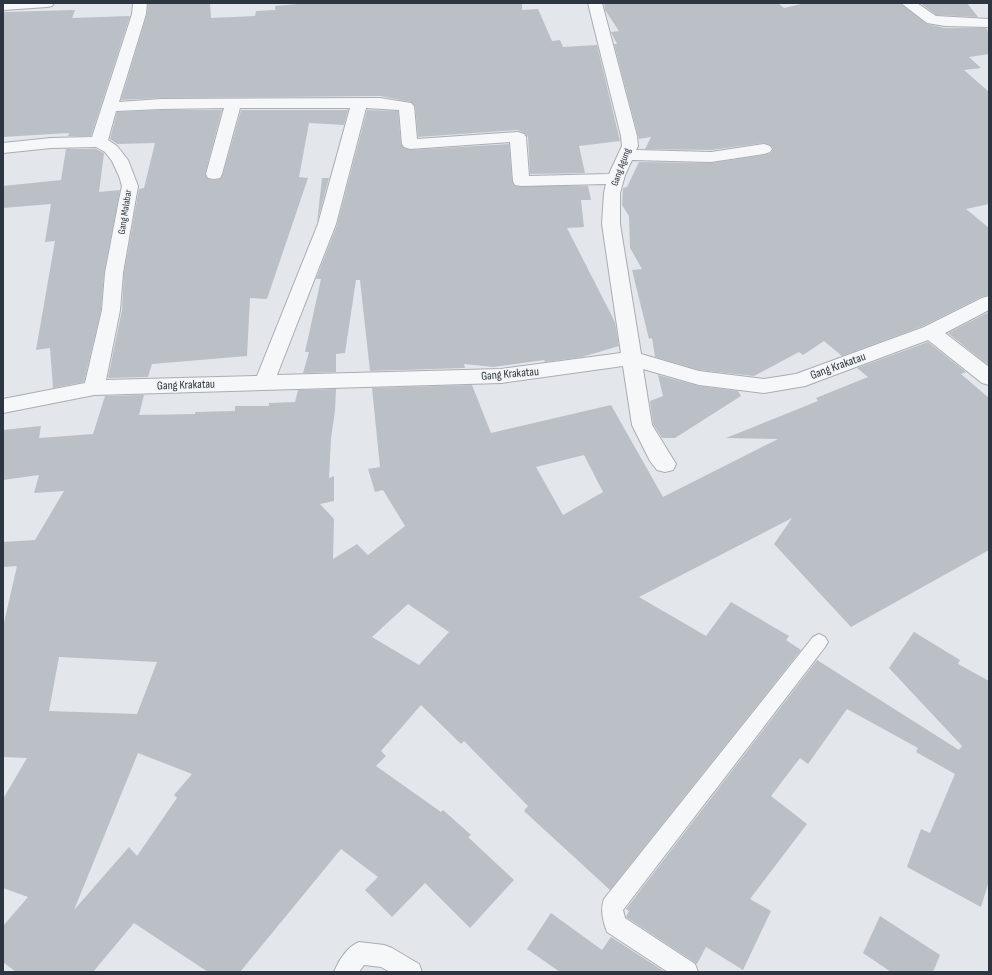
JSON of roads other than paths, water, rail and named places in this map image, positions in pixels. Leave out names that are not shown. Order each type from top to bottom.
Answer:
[{"type":"street","points":[[3,6],[47,3]]},
{"type":"street","points":[[3,148],[51,143],[99,142],[139,14],[140,3]]},
{"type":"street","name":"Gang Agung","points":[[595,3],[629,136],[630,146],[616,179],[612,193],[611,224],[631,358],[642,425],[658,455],[666,464]]},
{"type":"street","points":[[908,3],[932,20],[945,22],[989,23]]},
{"type":"street","points":[[110,107],[162,104],[380,103],[406,106],[410,144],[518,137],[521,181],[616,179]]},
{"type":"street","points":[[214,174],[233,104]]},
{"type":"street","points":[[264,382],[327,224],[359,104]]},
{"type":"street","name":"Gang Malabar","points":[[94,388],[111,310],[114,274],[130,186],[120,160],[111,149],[99,142]]},
{"type":"street","points":[[627,155],[711,158],[764,149]]},
{"type":"street","name":"Gang Krakatau","points":[[3,406],[94,388],[501,376],[631,358],[699,378],[764,386],[798,381],[931,332],[989,302]]},
{"type":"street","points":[[931,332],[989,378]]},
{"type":"lane","points":[[687,972],[615,924],[612,907],[819,642]]},
{"type":"lane","points":[[344,972],[359,953],[384,956],[411,972]]}]
